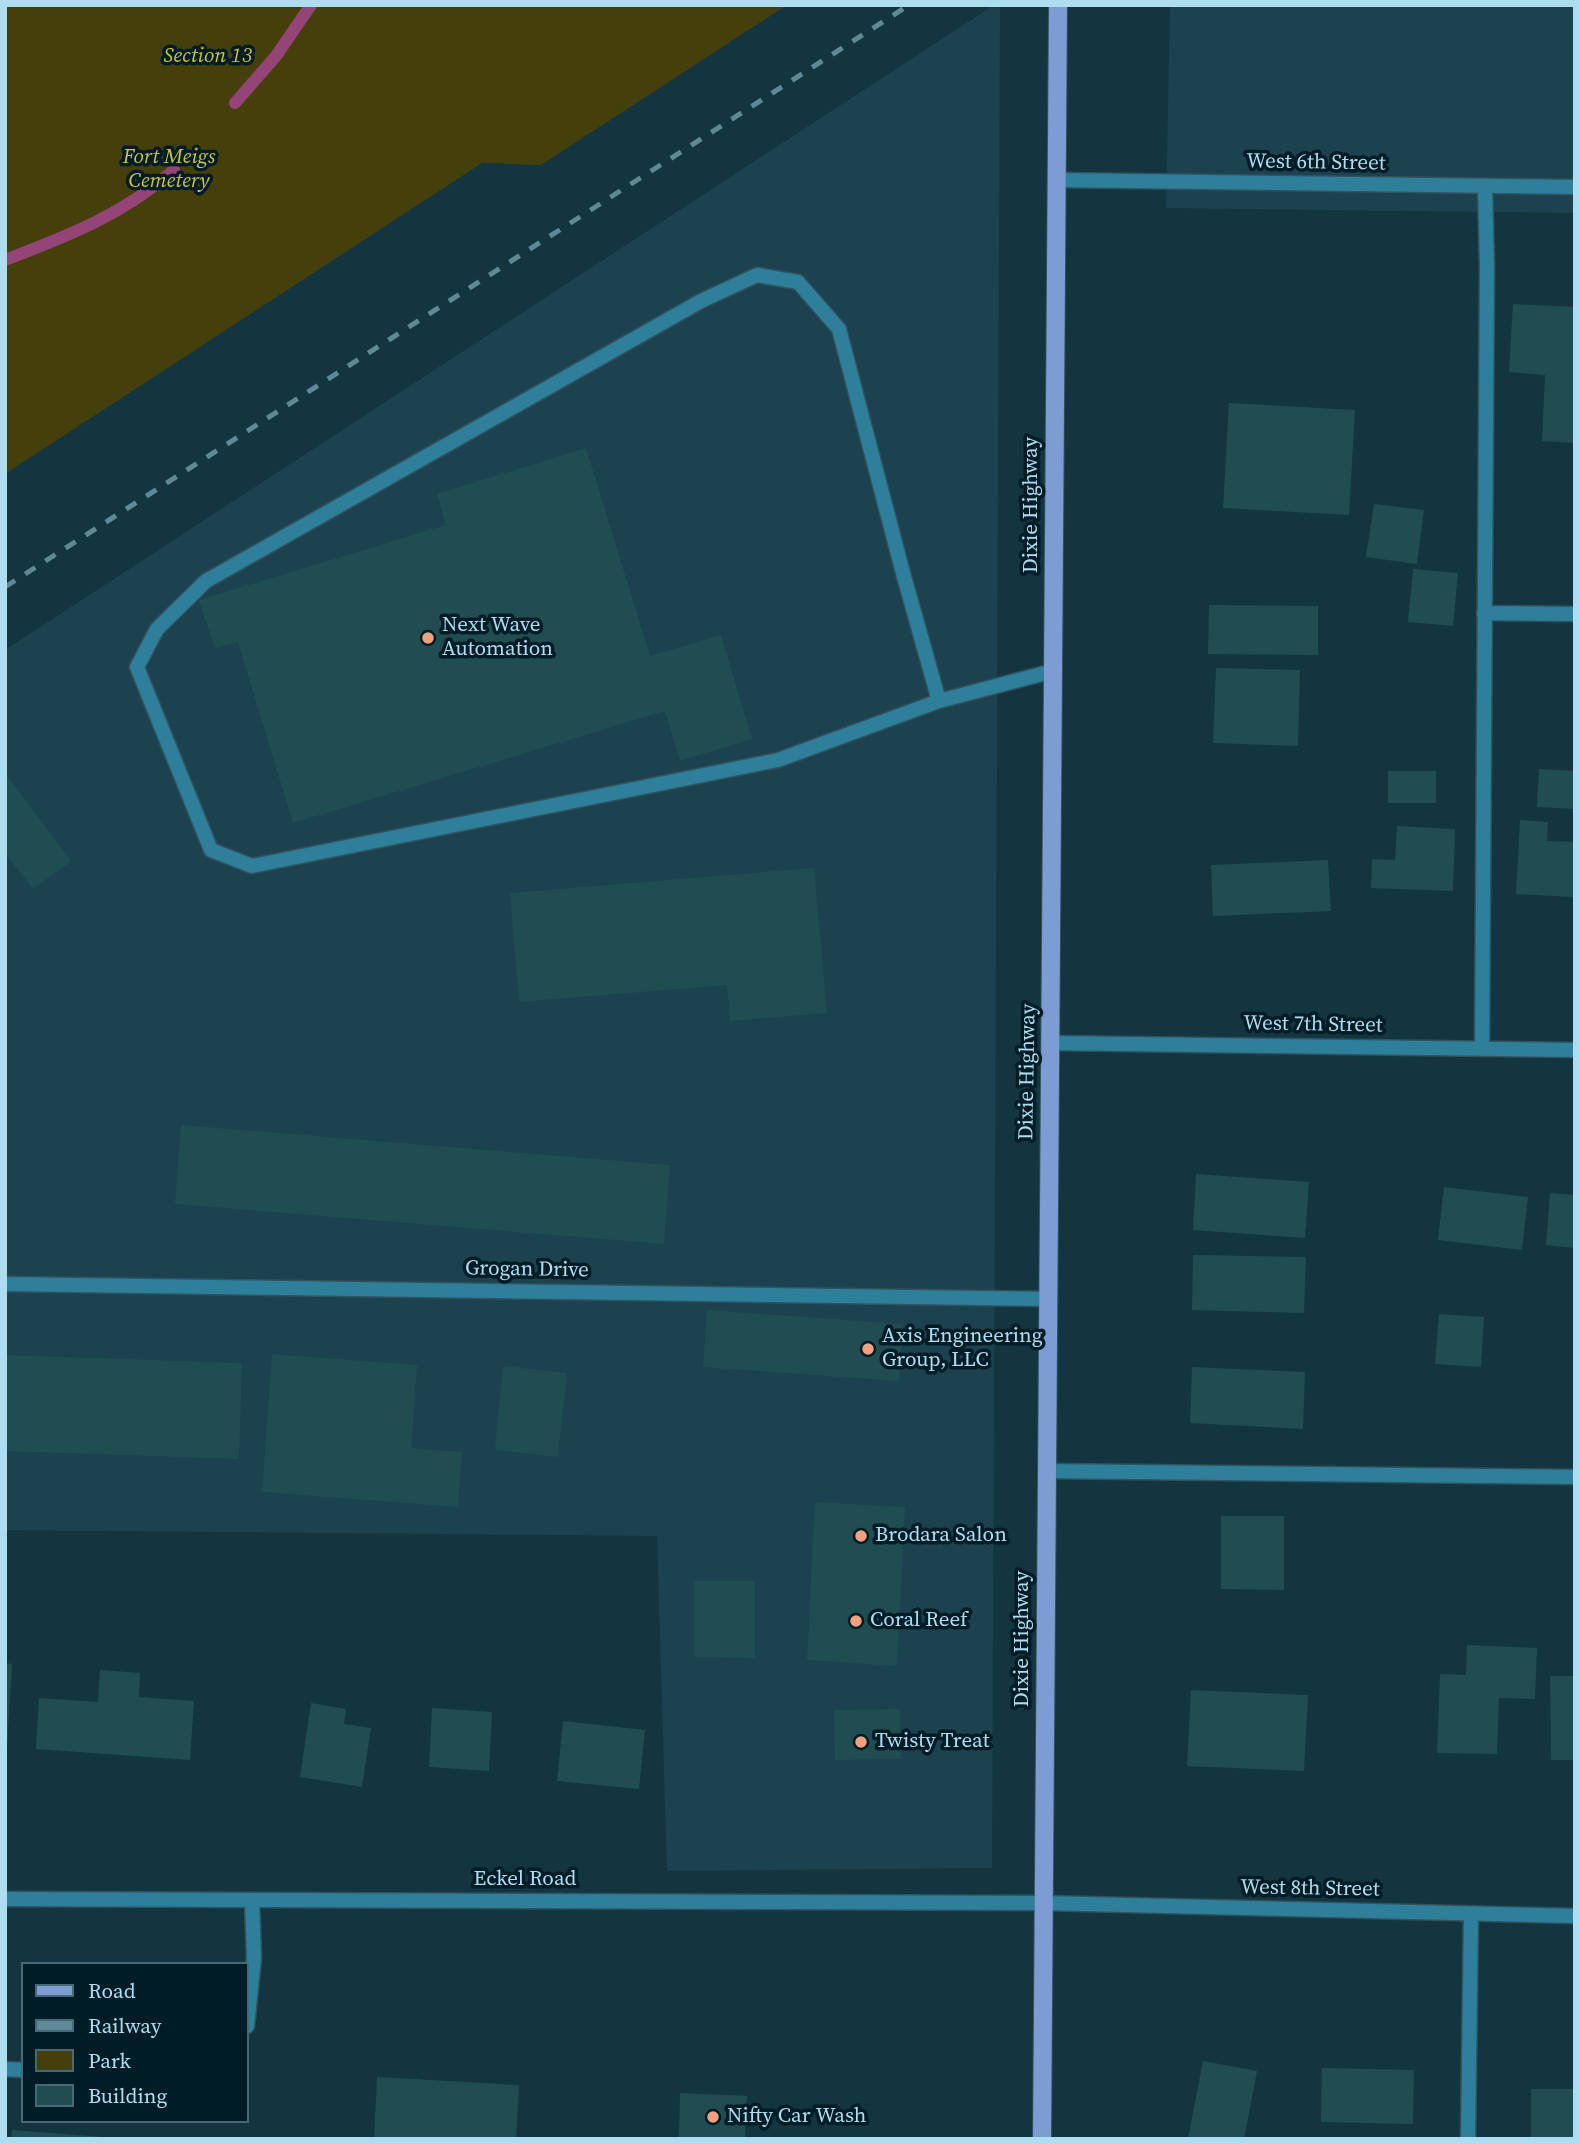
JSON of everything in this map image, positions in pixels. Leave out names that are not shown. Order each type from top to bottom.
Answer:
[{"type":"main road","name":"Dixie Highway","points":[[1042,2139],[1058,5]]},
{"type":"street","name":"West 6th Street","points":[[1057,180],[1575,187]]},
{"type":"street","points":[[1482,1049],[1487,266],[1485,186]]},
{"type":"street","points":[[939,701],[839,329],[798,282],[757,275],[701,301],[629,340],[206,580],[158,629],[137,667],[211,850],[252,866],[778,760],[939,701],[1053,671]]},
{"type":"street","points":[[1484,613],[1575,614]]},
{"type":"street","name":"West 7th Street","points":[[1051,1043],[1575,1050]]},
{"type":"street","name":"Grogan Drive","points":[[5,1284],[1048,1299]]},
{"type":"street","points":[[1047,1471],[1575,1477]]},
{"type":"street","name":"Eckel Road","points":[[5,1899],[1044,1903]]},
{"type":"street","points":[[248,2016],[254,1958],[252,1900]]},
{"type":"street","name":"West 8th Street","points":[[1044,1903],[1575,1916]]},
{"type":"street","points":[[1468,2139],[1471,1914]]},
{"type":"shaded area","points":[[994,5],[1000,5],[992,1868],[667,1871],[657,1536],[5,1530],[5,650]]},
{"type":"shaded area","points":[[1170,5],[1575,5],[1575,213],[1166,208]]},
{"type":"green space","name":"Fort Meigs Cemetery","points":[[5,5],[787,5],[541,165],[482,163],[5,474]]},
{"type":"building","points":[[1513,304],[1575,307],[1575,443],[1542,441],[1545,375],[1509,372]]},
{"type":"building","points":[[1229,403],[1355,410],[1349,515],[1223,508]]},
{"type":"building","name":"Next Wave Automation","points":[[586,448],[650,656],[721,635],[752,739],[680,761],[665,711],[293,823],[238,642],[215,648],[199,600],[446,525],[437,494]]},
{"type":"building","points":[[1374,504],[1424,510],[1417,564],[1366,557]]},
{"type":"building","points":[[1413,569],[1458,573],[1453,626],[1408,622]]},
{"type":"building","points":[[1209,605],[1318,606],[1318,655],[1208,654]]},
{"type":"building","points":[[1216,668],[1300,670],[1298,746],[1213,743]]},
{"type":"building","points":[[1539,769],[1575,771],[1575,809],[1537,807]]},
{"type":"building","points":[[1388,771],[1436,771],[1436,803],[1388,803]]},
{"type":"building","points":[[5,773],[71,861],[33,889],[5,853]]},
{"type":"building","points":[[1520,820],[1548,822],[1547,841],[1575,842],[1574,897],[1516,894]]},
{"type":"building","points":[[1397,826],[1455,829],[1453,891],[1371,888],[1372,859],[1395,860]]},
{"type":"building","points":[[1328,860],[1331,911],[1213,916],[1211,865]]},
{"type":"building","points":[[814,868],[827,1013],[730,1021],[727,985],[519,1002],[510,893]]},
{"type":"building","points":[[181,1125],[670,1165],[664,1244],[175,1204]]},
{"type":"building","points":[[1196,1174],[1309,1182],[1305,1238],[1193,1230]]},
{"type":"building","points":[[1444,1187],[1528,1197],[1522,1250],[1438,1240]]},
{"type":"building","points":[[1550,1193],[1575,1195],[1575,1248],[1546,1245]]},
{"type":"building","points":[[1193,1255],[1306,1257],[1304,1313],[1192,1310]]},
{"type":"building","points":[[707,1310],[903,1324],[899,1381],[703,1367]]},
{"type":"building","points":[[1439,1314],[1484,1317],[1481,1367],[1435,1364]]},
{"type":"building","points":[[272,1354],[417,1365],[411,1448],[462,1452],[458,1507],[262,1492]]},
{"type":"building","points":[[5,1355],[242,1363],[239,1459],[5,1451]]},
{"type":"building","points":[[503,1366],[567,1373],[558,1457],[495,1450]]},
{"type":"building","points":[[1192,1367],[1305,1372],[1303,1429],[1190,1423]]},
{"type":"building","points":[[815,1502],[905,1507],[897,1666],[807,1660]]},
{"type":"building","points":[[1221,1516],[1284,1516],[1284,1590],[1221,1589]]},
{"type":"building","points":[[694,1581],[755,1581],[755,1658],[694,1657]]},
{"type":"building","points":[[1467,1645],[1537,1648],[1535,1699],[1499,1698],[1497,1754],[1437,1753],[1440,1674],[1466,1675]]},
{"type":"building","points":[[5,1663],[12,1664],[7,1748],[5,1748]]},
{"type":"building","points":[[100,1670],[140,1673],[139,1697],[194,1701],[190,1760],[36,1749],[39,1698],[98,1702]]},
{"type":"building","points":[[1550,1676],[1575,1676],[1575,1760],[1551,1760]]},
{"type":"building","points":[[1191,1690],[1308,1695],[1304,1771],[1187,1766]]},
{"type":"building","points":[[311,1703],[346,1709],[344,1724],[371,1728],[362,1787],[300,1777]]},
{"type":"building","points":[[432,1708],[492,1712],[489,1771],[429,1767]]},
{"type":"building","points":[[900,1709],[901,1759],[835,1760],[834,1710]]},
{"type":"building","points":[[563,1721],[645,1730],[639,1789],[557,1781]]},
{"type":"building","points":[[1203,2061],[1257,2071],[1244,2139],[1188,2139]]},
{"type":"building","points":[[1322,2068],[1414,2070],[1413,2124],[1321,2122]]},
{"type":"building","points":[[377,2077],[519,2085],[516,2139],[374,2139]]},
{"type":"building","points":[[1531,2089],[1575,2089],[1575,2139],[1531,2139]]},
{"type":"building","name":"Nifty Car Wash","points":[[680,2093],[747,2096],[745,2139],[679,2139]]},
{"type":"building","points":[[12,2130],[104,2137],[104,2139],[11,2139]]},
{"type":"waterway","points":[[235,103],[276,56],[311,5]]},
{"type":"waterway","points":[[5,260],[94,223],[135,200],[174,170]]},
{"type":"railway","points":[[5,587],[909,5]]},
{"type":"place","name":"Next Wave Automation","points":[[428,638]]},
{"type":"place","name":"Axis Engineering Group, LLC","points":[[868,1349]]},
{"type":"place","name":"Brodara Salon","points":[[861,1536]]},
{"type":"place","name":"Coral Reef","points":[[856,1621]]},
{"type":"place","name":"Twisty Treat","points":[[861,1742]]},
{"type":"place","name":"Nifty Car Wash","points":[[713,2117]]},
{"type":"park label","name":"Section 13","points":[[208,57]]}]
